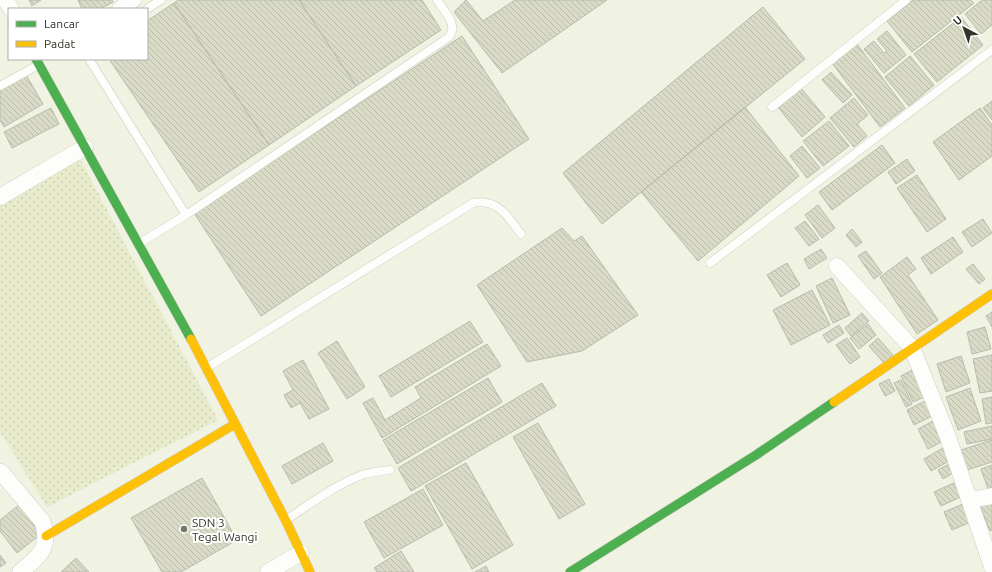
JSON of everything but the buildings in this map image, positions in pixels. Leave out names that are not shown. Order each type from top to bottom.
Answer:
[{"type":"street","points":[[121,8],[133,0]]},
{"type":"street","points":[[41,61],[85,147],[207,368],[286,521],[310,572]]},
{"type":"street","points":[[0,197],[85,147]]},
{"type":"street","points":[[837,266],[912,348],[948,437],[992,567]]},
{"type":"street","points":[[570,572],[756,455],[992,294]]},
{"type":"street","points":[[46,536],[235,424]]},
{"type":"street","points":[[1,472],[42,521],[46,536],[43,550],[35,560],[20,572]]},
{"type":"street","points":[[970,500],[992,496]]},
{"type":"street","points":[[268,572],[301,553]]},
{"type":"lane","points":[[148,8],[161,0]]},
{"type":"lane","points":[[139,244],[186,215],[449,37],[453,32],[453,25],[437,0]]},
{"type":"lane","points":[[772,107],[906,0]]},
{"type":"lane","points":[[710,263],[992,50]]},
{"type":"lane","points":[[90,60],[186,215]]},
{"type":"lane","points":[[0,86],[41,61]]},
{"type":"lane","points":[[207,368],[473,203],[484,200],[494,204],[522,234]]},
{"type":"lane","points":[[286,521],[318,499],[353,479],[364,475],[390,470]]},
{"type":"green space","points":[[78,155],[218,420],[47,507],[0,432],[0,200]]},
{"type":"traffic: fast","points":[[37,60],[191,339]]},
{"type":"traffic: fast","points":[[570,572],[756,455],[834,402]]},
{"type":"traffic: slow","points":[[834,402],[992,294]]},
{"type":"traffic: slow","points":[[191,339],[286,521],[310,572]]},
{"type":"traffic: slow","points":[[46,536],[235,424]]},
{"type":"place","name":"SDN 3 Tegal Wangi","points":[[184,529]]}]
